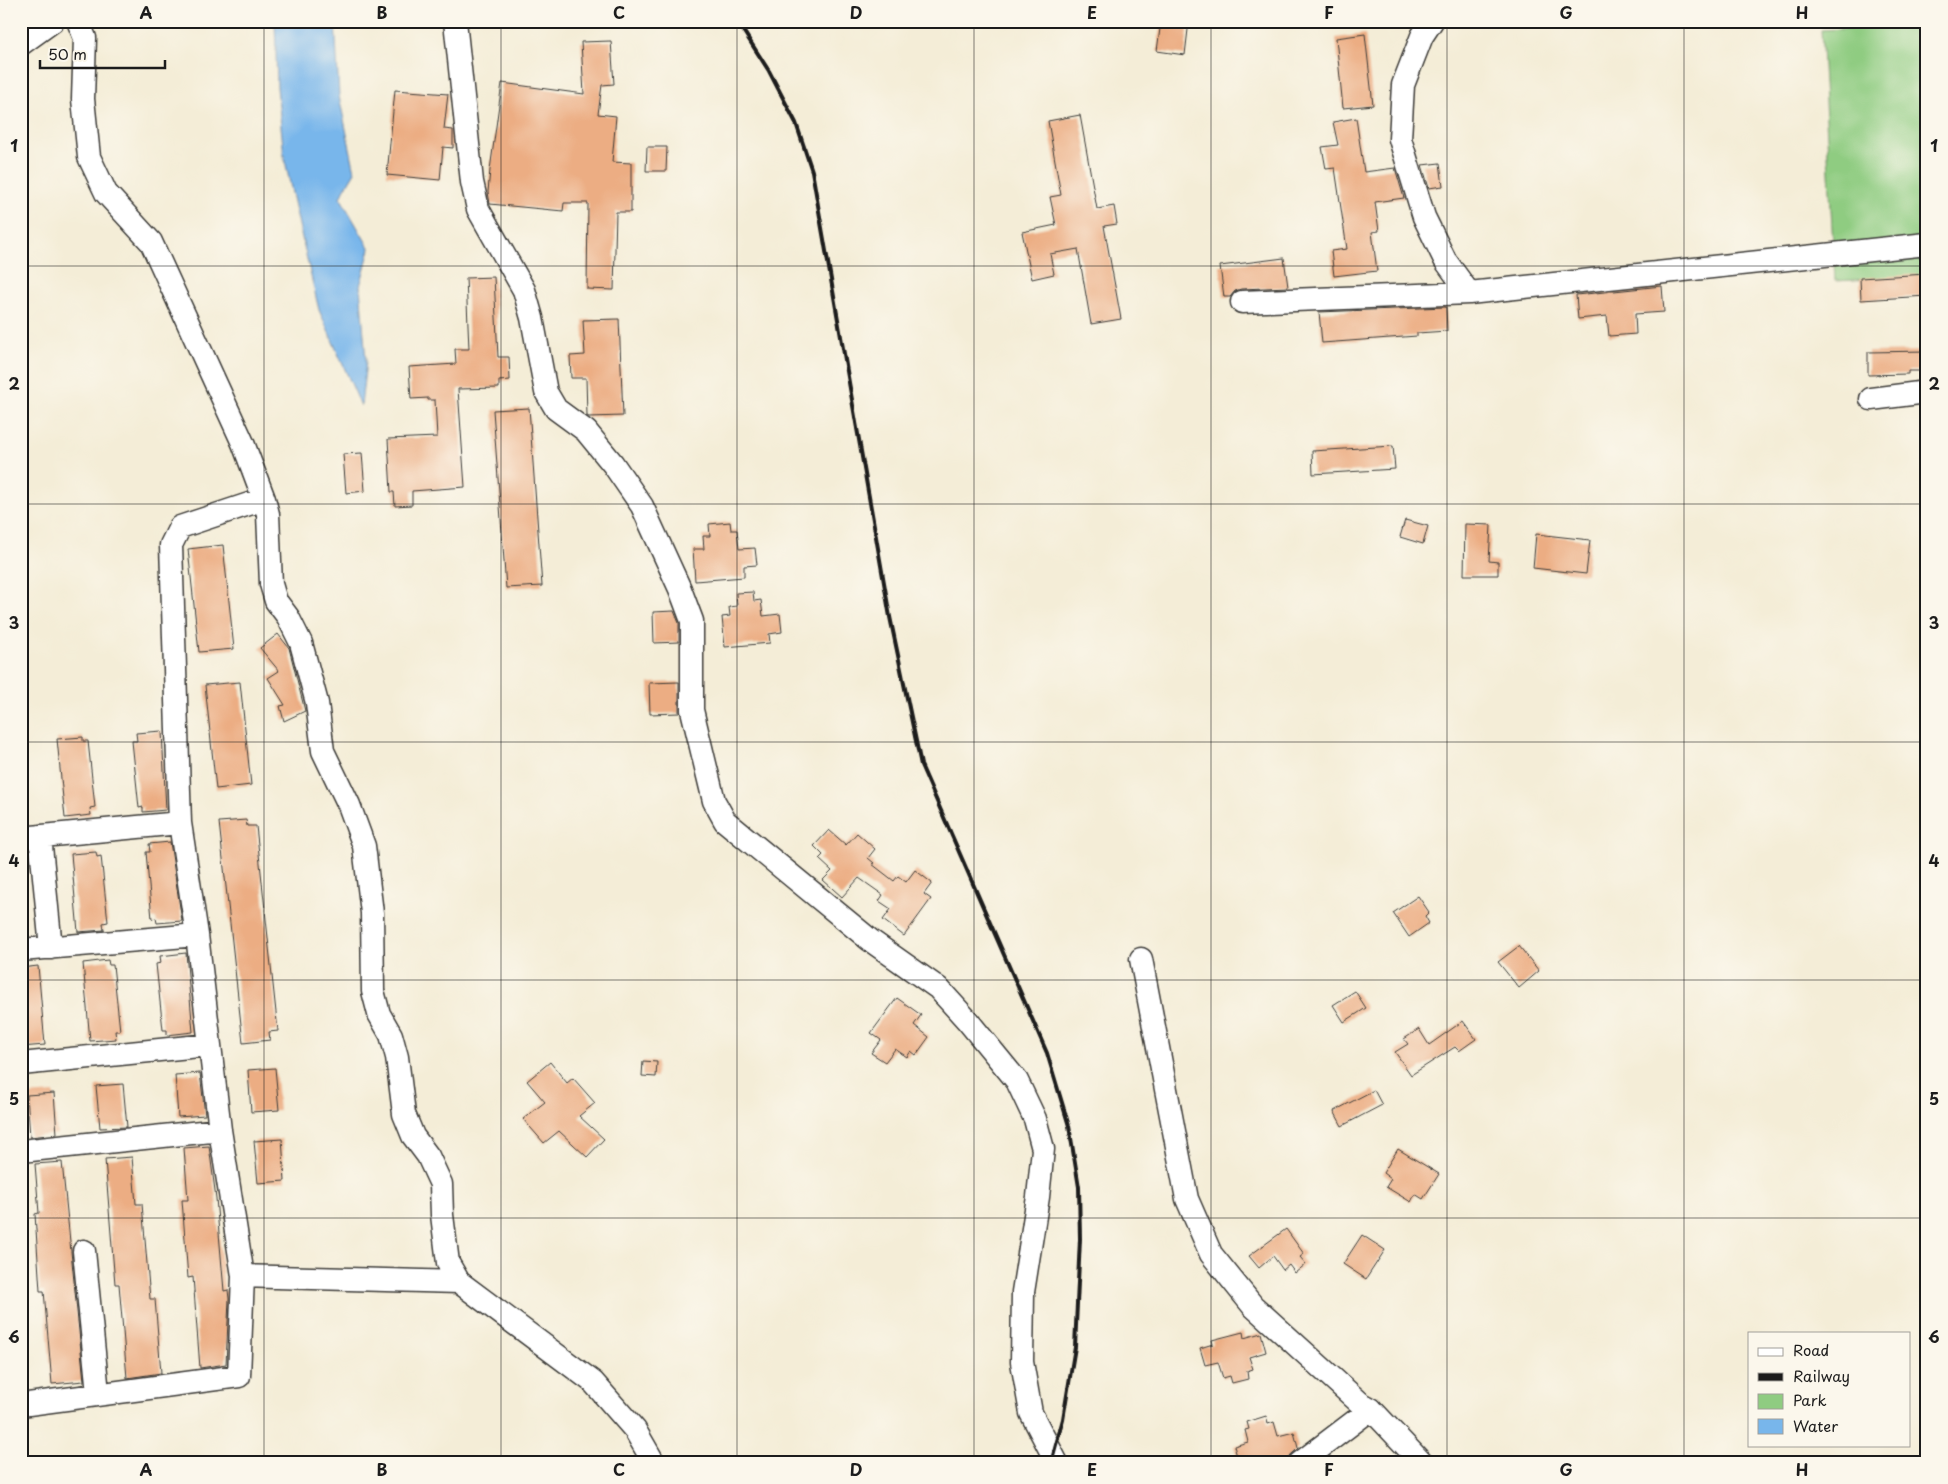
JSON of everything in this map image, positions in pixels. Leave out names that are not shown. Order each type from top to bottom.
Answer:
[{"type":"street","points":[[21,44],[53,21]]},
{"type":"street","points":[[78,21],[86,38],[83,99],[89,157],[106,193],[151,242],[243,443],[264,499],[268,514],[271,584],[276,601],[288,617],[301,643],[317,703],[323,750],[349,805],[364,846],[372,912],[373,991],[379,1014],[391,1034],[397,1057],[404,1114],[413,1136],[428,1156],[441,1184],[442,1215],[448,1263],[459,1282],[593,1382],[635,1430],[654,1463]]},
{"type":"street","points":[[455,21],[472,182],[478,209],[524,290],[532,318],[546,392],[556,409],[586,432],[613,464],[642,506],[680,589],[692,622],[692,710],[718,808],[725,821],[769,858],[870,940],[938,988],[1017,1081],[1035,1119],[1043,1149],[1038,1197],[1023,1292],[1022,1362],[1031,1413],[1057,1463]]},
{"type":"street","points":[[1432,21],[1422,36],[1403,85],[1400,139],[1424,217],[1445,260],[1469,293]]},
{"type":"street","points":[[1242,302],[1469,293],[1927,244]]},
{"type":"street","points":[[1871,399],[1927,392]]},
{"type":"street","points":[[21,1405],[98,1393],[239,1376],[243,1276],[220,1130],[197,935],[180,823],[171,545],[180,527],[264,499]]},
{"type":"street","points":[[51,948],[30,837],[180,823]]},
{"type":"street","points":[[21,950],[197,935]]},
{"type":"street","points":[[1141,959],[1187,1200],[1211,1254],[1253,1306],[1360,1403],[1372,1409],[1422,1463]]},
{"type":"street","points":[[21,1064],[209,1046]]},
{"type":"street","points":[[21,1151],[220,1130]]},
{"type":"street","points":[[84,1252],[98,1393]]},
{"type":"street","points":[[243,1276],[459,1282]]},
{"type":"street","points":[[1300,1463],[1372,1409]]},
{"type":"green space","points":[[1927,24],[1927,276],[1835,281],[1821,30]]},
{"type":"water","points":[[275,21],[335,21],[339,96],[355,172],[340,197],[370,249],[360,286],[366,361],[361,406],[319,310],[299,225],[284,156],[277,87]]},
{"type":"building","points":[[1161,21],[1189,21],[1185,55],[1157,51]]},
{"type":"building","points":[[1365,34],[1373,105],[1343,108],[1336,38]]},
{"type":"building","points":[[611,41],[614,84],[602,85],[598,114],[616,116],[612,162],[631,163],[631,212],[616,212],[614,290],[587,289],[588,203],[564,203],[563,211],[490,204],[488,192],[490,170],[502,83],[584,94],[581,42]]},
{"type":"building","points":[[395,90],[448,94],[444,129],[453,130],[453,148],[443,147],[440,180],[387,175]]},
{"type":"building","points":[[1080,115],[1097,209],[1114,206],[1117,224],[1104,226],[1121,319],[1091,324],[1078,249],[1050,254],[1054,274],[1032,279],[1022,232],[1056,225],[1050,197],[1061,195],[1048,121]]},
{"type":"building","points":[[1356,118],[1364,172],[1395,168],[1404,198],[1375,202],[1379,231],[1372,232],[1377,271],[1334,276],[1331,251],[1347,249],[1335,168],[1326,169],[1322,147],[1338,145],[1333,122]]},
{"type":"building","points":[[647,147],[667,147],[666,171],[646,171]]},
{"type":"building","points":[[1440,163],[1443,186],[1429,188],[1422,165]]},
{"type":"building","points":[[1284,258],[1288,287],[1241,289],[1235,291],[1230,297],[1224,297],[1220,266]]},
{"type":"building","points":[[1927,274],[1927,296],[1861,300],[1860,278]]},
{"type":"building","points":[[494,277],[498,357],[509,357],[510,380],[499,381],[499,388],[458,389],[465,487],[412,491],[412,505],[395,506],[394,492],[391,492],[388,439],[437,437],[435,400],[428,400],[428,398],[411,399],[409,367],[456,364],[455,349],[469,349],[466,278]]},
{"type":"building","points":[[1662,286],[1664,312],[1635,314],[1636,334],[1609,336],[1607,316],[1578,319],[1576,295]]},
{"type":"building","points":[[1446,307],[1447,331],[1417,333],[1417,336],[1322,343],[1319,312]]},
{"type":"building","points":[[619,319],[623,416],[589,417],[587,416],[586,378],[571,378],[570,356],[585,355],[583,320]]},
{"type":"building","points":[[1927,351],[1927,371],[1908,371],[1908,374],[1868,375],[1868,352]]},
{"type":"building","points":[[529,408],[542,586],[506,588],[493,410]]},
{"type":"building","points":[[1393,446],[1395,469],[1313,474],[1312,451]]},
{"type":"building","points":[[362,453],[365,491],[346,493],[343,454]]},
{"type":"building","points":[[1405,520],[1428,526],[1423,544],[1400,537]]},
{"type":"building","points":[[730,522],[731,530],[737,530],[739,549],[755,548],[757,565],[744,566],[744,577],[695,581],[693,549],[704,549],[703,536],[710,536],[709,524]]},
{"type":"building","points":[[1465,524],[1491,525],[1489,561],[1498,562],[1498,575],[1464,575]]},
{"type":"building","points":[[1536,534],[1590,540],[1586,574],[1533,568]]},
{"type":"building","points":[[223,545],[234,649],[199,652],[188,549]]},
{"type":"building","points":[[753,592],[754,601],[761,600],[763,616],[780,614],[782,632],[769,634],[770,643],[725,647],[722,617],[730,616],[729,607],[737,606],[736,593]]},
{"type":"building","points":[[674,611],[679,623],[679,642],[654,643],[653,612]]},
{"type":"building","points":[[278,634],[289,648],[305,711],[284,721],[280,706],[285,705],[268,678],[279,671],[260,648]]},
{"type":"building","points":[[240,682],[251,785],[216,789],[205,685]]},
{"type":"building","points":[[679,682],[679,713],[650,714],[649,683]]},
{"type":"building","points":[[162,731],[166,810],[143,812],[143,807],[139,808],[132,741],[137,741],[136,733]]},
{"type":"building","points":[[83,737],[83,741],[88,741],[95,807],[90,808],[91,815],[65,818],[57,739]]},
{"type":"building","points":[[246,820],[247,826],[256,826],[278,1031],[269,1032],[270,1040],[243,1043],[219,822]]},
{"type":"building","points":[[829,830],[846,845],[857,833],[875,849],[868,858],[874,863],[872,864],[894,881],[898,876],[906,882],[915,870],[932,883],[924,894],[931,899],[904,936],[883,920],[891,909],[879,901],[883,895],[859,878],[842,897],[823,880],[832,871],[819,859],[823,855],[814,846]]},
{"type":"building","points":[[170,842],[182,921],[157,923],[156,918],[152,919],[146,852],[150,852],[149,844]]},
{"type":"building","points":[[96,852],[97,857],[101,856],[108,922],[103,923],[104,930],[78,932],[71,854]]},
{"type":"building","points":[[1418,896],[1429,912],[1425,916],[1429,923],[1409,937],[1393,913]]},
{"type":"building","points":[[1519,946],[1539,971],[1519,988],[1498,962]]},
{"type":"building","points":[[186,953],[193,1032],[167,1035],[167,1030],[163,1030],[156,964],[161,963],[160,956]]},
{"type":"building","points":[[108,960],[109,965],[113,965],[120,1031],[115,1031],[116,1039],[90,1041],[83,963]]},
{"type":"building","points":[[38,966],[45,1045],[21,1047],[21,968]]},
{"type":"building","points":[[1355,991],[1366,1008],[1344,1022],[1333,1005]]},
{"type":"building","points":[[897,998],[921,1015],[914,1025],[929,1037],[916,1055],[911,1051],[907,1057],[895,1049],[885,1062],[871,1053],[881,1040],[871,1033]]},
{"type":"building","points":[[1463,1021],[1476,1039],[1459,1051],[1455,1047],[1411,1075],[1395,1052],[1408,1044],[1404,1039],[1419,1029],[1429,1045]]},
{"type":"building","points":[[643,1061],[657,1062],[656,1077],[642,1076]]},
{"type":"building","points":[[550,1062],[567,1083],[573,1078],[595,1103],[579,1116],[604,1139],[587,1157],[559,1131],[544,1143],[523,1119],[545,1102],[527,1081]]},
{"type":"building","points":[[275,1068],[279,1110],[251,1112],[248,1070]]},
{"type":"building","points":[[200,1073],[205,1115],[178,1117],[175,1075]]},
{"type":"building","points":[[123,1084],[127,1127],[100,1128],[96,1086]]},
{"type":"building","points":[[1374,1090],[1382,1105],[1342,1126],[1334,1111]]},
{"type":"building","points":[[54,1093],[57,1134],[30,1137],[27,1095]]},
{"type":"building","points":[[282,1139],[285,1181],[258,1183],[254,1141]]},
{"type":"building","points":[[209,1146],[216,1198],[224,1291],[228,1290],[229,1299],[226,1364],[200,1368],[193,1277],[188,1278],[182,1200],[188,1200],[184,1148]]},
{"type":"building","points":[[1398,1149],[1439,1174],[1423,1199],[1415,1194],[1411,1202],[1386,1187],[1391,1179],[1383,1173]]},
{"type":"building","points":[[132,1157],[136,1204],[142,1204],[150,1299],[155,1299],[161,1373],[127,1378],[119,1284],[115,1284],[105,1159]]},
{"type":"building","points":[[62,1162],[84,1381],[52,1384],[44,1291],[40,1291],[35,1214],[39,1213],[35,1164]]},
{"type":"building","points":[[1286,1229],[1304,1254],[1300,1257],[1306,1264],[1295,1273],[1289,1265],[1283,1270],[1273,1256],[1259,1268],[1249,1256]]},
{"type":"building","points":[[1362,1235],[1385,1250],[1366,1279],[1343,1264]]},
{"type":"building","points":[[1243,1332],[1244,1338],[1261,1333],[1266,1352],[1249,1357],[1253,1369],[1247,1371],[1248,1379],[1232,1383],[1230,1376],[1223,1378],[1218,1362],[1205,1365],[1200,1348],[1213,1344],[1212,1340]]},
{"type":"building","points":[[1266,1416],[1268,1424],[1274,1422],[1278,1436],[1294,1432],[1298,1448],[1288,1459],[1276,1463],[1239,1463],[1234,1446],[1248,1442],[1245,1430],[1249,1429],[1247,1422]]},
{"type":"railway","points":[[737,21],[769,71],[796,123],[812,171],[890,617],[921,765],[1047,1053],[1069,1126],[1079,1187],[1080,1239],[1075,1347],[1063,1419],[1051,1463]]}]
